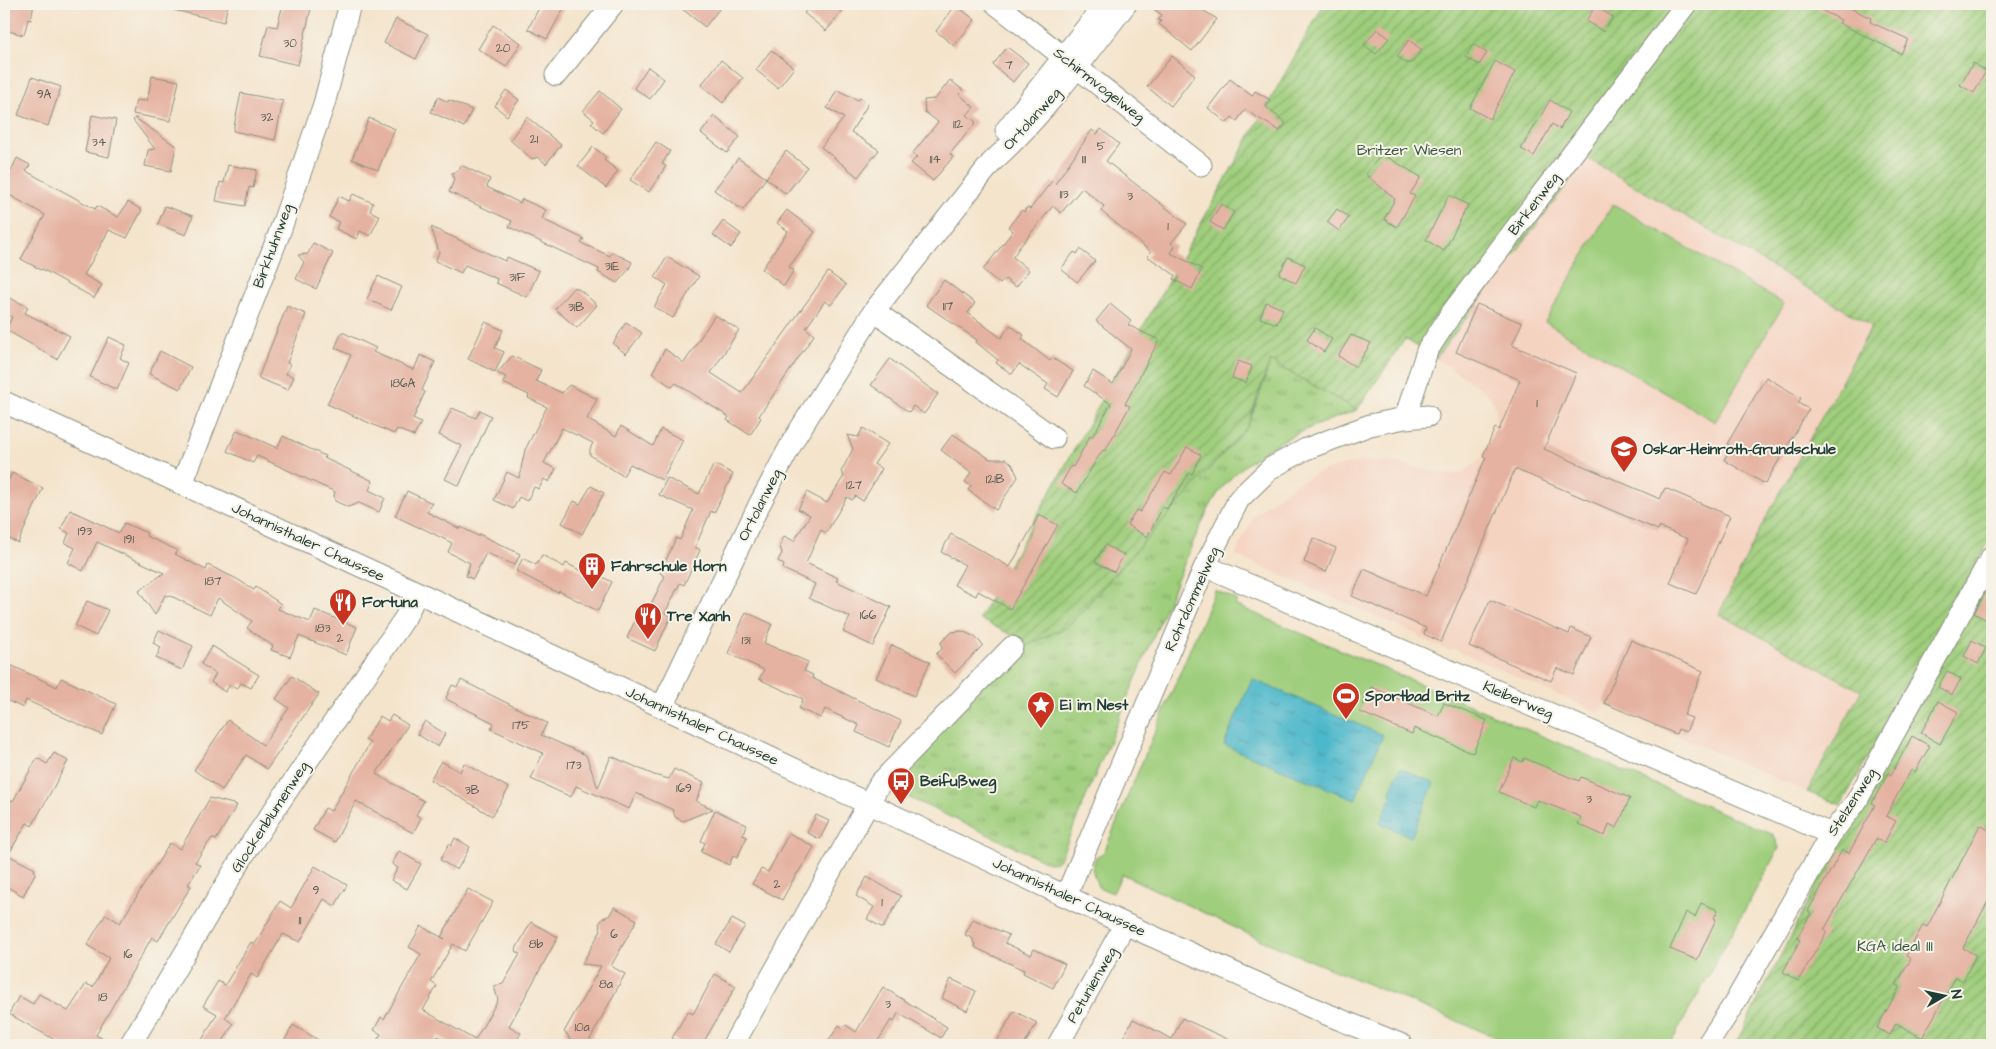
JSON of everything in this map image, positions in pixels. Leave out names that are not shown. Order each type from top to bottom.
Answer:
[{"type":"street","name":"Birkhuhnweg","points":[[182,484],[282,226],[324,104],[350,4]]},
{"type":"street","points":[[556,75],[613,4]]},
{"type":"street","name":"Schirmvogelweg","points":[[996,4],[1201,165]]},
{"type":"street","name":"Ortolanweg","points":[[1070,62],[1105,4]]},
{"type":"street","name":"Ortolanweg","points":[[662,707],[758,507],[794,439],[874,311],[992,162],[1002,136],[1126,4]]},
{"type":"street","name":"Birkenweg","points":[[1405,418],[1427,351],[1453,311],[1686,4]]},
{"type":"street","points":[[874,311],[1054,438]]},
{"type":"street","name":"Johannisthaler Chaussee","points":[[4,402],[1125,924],[1324,1013],[1402,1045]]},
{"type":"street","name":"Rohrdommelweg","points":[[1066,896],[1205,566],[1239,499],[1271,468],[1306,449],[1370,425],[1405,418],[1428,416]]},
{"type":"street","name":"Stelzenweg","points":[[1707,1045],[1734,1004],[1831,834],[1856,802],[1992,556]]},
{"type":"street","name":"Kleiberweg","points":[[1205,566],[1831,834]]},
{"type":"street","name":"Glockenblumenweg","points":[[130,1045],[246,851],[405,618],[417,593]]},
{"type":"street","points":[[733,1045],[880,783],[1012,646]]},
{"type":"street","name":"Petunienweg","points":[[1058,1045],[1125,924]]},
{"type":"shaded area","name":"Oskar-Heinroth-Grundschule","points":[[1586,158],[1872,326],[1760,529],[1861,691],[1807,792],[1604,704],[1599,713],[1454,649],[1450,651],[1420,638],[1419,635],[1235,555],[1254,515],[1295,484],[1324,470],[1363,461],[1397,463],[1451,475],[1464,472],[1483,456],[1495,428],[1496,408],[1490,397],[1483,390],[1436,358]]},
{"type":"green space","name":"Britzer Wiesen","points":[[1324,4],[1992,4],[1992,536],[1841,805],[1807,792],[1861,691],[1719,614],[1760,529],[1872,326],[1587,158],[1436,358],[1405,339],[1357,410],[1270,361],[1247,427],[1068,626],[1028,645],[979,619]]},
{"type":"green space","points":[[1613,204],[1784,304],[1715,422],[1545,322]]},
{"type":"green space","points":[[1270,361],[1357,410],[1300,432],[1264,451],[1232,477],[1215,497],[1194,540],[1060,859],[1049,863],[884,786],[1022,641],[1028,645],[1068,626],[1247,427]]},
{"type":"green space","name":"KGA Ideal III","points":[[1992,562],[1992,1045],[1735,1045],[1903,715]]},
{"type":"green space","name":"Sportbad Britz","points":[[1215,590],[1237,600],[1235,605],[1774,835],[1779,848],[1670,1045],[1515,1045],[1261,940],[1122,874],[1113,893],[1098,887],[1092,869],[1096,857],[1104,852]]},
{"type":"water","points":[[1252,679],[1383,735],[1355,800],[1224,745]]},
{"type":"water","points":[[1400,768],[1434,783],[1411,837],[1380,823],[1392,795],[1389,794]]},
{"type":"building","points":[[8,4],[34,4],[31,20],[28,19],[24,35],[4,30]]},
{"type":"building","points":[[174,4],[228,4],[224,22],[174,10]]},
{"type":"building","points":[[283,4],[312,4],[298,65],[260,56],[268,25],[277,27]]},
{"type":"building","points":[[541,4],[566,4],[547,39],[528,29]]},
{"type":"building","points":[[676,4],[723,4],[705,27]]},
{"type":"building","points":[[811,4],[848,4],[826,31],[804,13]]},
{"type":"building","points":[[1147,4],[1180,4],[1188,10],[1193,4],[1217,19],[1192,51],[1159,24],[1161,21],[1158,20],[1162,15]]},
{"type":"building","points":[[1809,4],[1842,4],[1871,18],[1870,22],[1908,39],[1901,54],[1839,23],[1841,20]]},
{"type":"building","points":[[956,5],[975,20],[954,46],[936,31]]},
{"type":"building","points":[[1595,6],[1613,17],[1604,32],[1586,21]]},
{"type":"building","points":[[396,19],[428,34],[416,59],[384,43]]},
{"type":"building","points":[[493,25],[521,43],[506,67],[478,49]]},
{"type":"building","points":[[1377,29],[1389,38],[1376,54],[1364,45]]},
{"type":"building","points":[[1409,40],[1422,50],[1412,63],[1406,63],[1397,56]]},
{"type":"building","points":[[1473,44],[1487,53],[1479,65],[1466,57]]},
{"type":"building","points":[[1007,47],[1028,63],[1013,82],[993,65]]},
{"type":"building","points":[[771,50],[794,68],[778,88],[756,70]]},
{"type":"building","points":[[1172,56],[1195,75],[1171,106],[1147,87]]},
{"type":"building","points":[[721,60],[743,78],[723,103],[701,85]]},
{"type":"building","points":[[1495,61],[1515,72],[1490,119],[1470,108]]},
{"type":"building","points":[[1973,63],[1986,71],[1974,93],[1960,85]]},
{"type":"building","points":[[648,67],[664,79],[650,99],[634,88]]},
{"type":"building","points":[[152,76],[179,81],[170,121],[133,114],[136,100],[147,101]]},
{"type":"building","points":[[32,77],[61,87],[48,126],[18,115]]},
{"type":"building","points":[[1230,79],[1252,96],[1255,91],[1270,100],[1266,107],[1286,123],[1280,131],[1245,110],[1237,121],[1232,117],[1227,123],[1208,108]]},
{"type":"building","points":[[950,80],[963,90],[959,94],[974,107],[967,115],[976,122],[950,154],[953,157],[933,181],[911,163],[917,157],[912,154],[938,122],[925,112],[924,100],[935,99]]},
{"type":"building","points":[[506,90],[519,100],[507,116],[495,106]]},
{"type":"building","points":[[837,90],[858,100],[860,98],[868,104],[851,132],[879,150],[858,177],[821,147],[844,118],[827,108]]},
{"type":"building","points":[[600,91],[621,109],[603,133],[591,123],[594,120],[583,111]]},
{"type":"building","points":[[241,93],[283,101],[275,140],[233,131]]},
{"type":"building","points":[[438,97],[472,110],[464,127],[431,112]]},
{"type":"building","points":[[1550,100],[1569,112],[1560,129],[1552,124],[1534,156],[1521,149]]},
{"type":"building","points":[[92,115],[116,120],[109,157],[85,152]]},
{"type":"building","points":[[714,116],[740,137],[727,153],[701,133]]},
{"type":"building","points":[[527,117],[561,145],[546,164],[538,157],[532,159],[510,140]]},
{"type":"building","points":[[135,118],[176,146],[171,171],[145,166],[148,150],[155,149],[133,120]]},
{"type":"building","points":[[369,118],[395,129],[378,170],[352,159]]},
{"type":"building","points":[[1101,129],[1119,144],[1106,161],[1187,224],[1171,243],[1175,246],[1171,253],[1202,269],[1192,289],[1173,279],[1175,275],[1147,256],[1151,252],[1101,211],[1104,206],[1082,188],[1061,213],[1053,206],[1018,249],[1013,257],[1029,270],[1016,287],[1005,279],[1000,284],[983,270],[1013,231],[1008,227],[1022,210],[1024,212],[1027,207],[1030,209],[1052,181],[1055,184],[1092,130],[1097,134]]},
{"type":"building","points":[[656,142],[670,151],[662,164],[666,166],[649,192],[630,180]]},
{"type":"building","points":[[593,147],[606,157],[604,160],[618,171],[606,188],[578,166]]},
{"type":"building","points":[[786,151],[807,167],[786,194],[766,178]]},
{"type":"building","points":[[1382,154],[1421,177],[1410,194],[1415,196],[1397,227],[1384,219],[1395,199],[1365,174]]},
{"type":"building","points":[[17,158],[30,165],[26,171],[95,209],[97,206],[118,217],[128,202],[142,210],[127,238],[109,230],[84,275],[102,285],[94,298],[21,259],[45,215],[4,192],[4,168],[11,171]]},
{"type":"building","points":[[738,158],[766,178],[743,210],[714,190]]},
{"type":"building","points":[[228,165],[257,170],[253,188],[249,187],[245,206],[216,201],[220,182],[224,183]]},
{"type":"building","points":[[461,165],[490,179],[487,187],[520,203],[522,199],[546,210],[542,219],[584,239],[581,243],[610,256],[612,252],[632,262],[629,269],[617,283],[598,272],[599,269],[509,227],[512,221],[449,192],[454,180],[452,173],[459,170]]},
{"type":"building","points":[[353,194],[373,203],[370,211],[380,216],[370,236],[360,231],[357,239],[336,229],[339,222],[329,217],[339,196],[349,201]]},
{"type":"building","points":[[1449,195],[1468,205],[1444,251],[1426,240]]},
{"type":"building","points":[[1221,204],[1234,212],[1223,230],[1210,222]]},
{"type":"building","points":[[165,206],[193,216],[186,235],[158,224]]},
{"type":"building","points":[[1337,209],[1349,217],[1339,231],[1327,222]]},
{"type":"building","points":[[787,210],[815,232],[789,267],[794,270],[784,286],[762,269],[788,231],[777,223]]},
{"type":"building","points":[[723,221],[741,234],[731,248],[713,235]]},
{"type":"building","points":[[431,227],[505,261],[507,257],[539,271],[527,297],[496,283],[497,279],[465,265],[461,273],[435,261],[439,252]]},
{"type":"building","points":[[313,243],[333,253],[316,289],[296,279],[304,262],[298,255],[308,254]]},
{"type":"building","points":[[1080,249],[1095,261],[1077,282],[1061,269],[1074,252],[1077,254]]},
{"type":"building","points":[[667,257],[699,276],[673,318],[654,307],[667,285],[655,277]]},
{"type":"building","points":[[1288,257],[1305,265],[1296,283],[1279,274]]},
{"type":"building","points":[[828,272],[846,285],[831,305],[825,301],[806,328],[814,335],[759,416],[761,418],[750,435],[727,420],[729,417],[676,383],[672,387],[652,373],[665,349],[684,363],[715,315],[739,330],[711,373],[742,393]]},
{"type":"building","points":[[378,276],[402,287],[391,310],[367,299]]},
{"type":"building","points":[[944,280],[975,303],[968,313],[1001,338],[1010,325],[1024,335],[1022,339],[1050,361],[1052,358],[1073,371],[1058,397],[1045,389],[1048,384],[1019,364],[1012,374],[996,363],[998,360],[976,342],[977,340],[926,305]]},
{"type":"building","points":[[574,287],[597,305],[577,328],[555,309]]},
{"type":"building","points":[[4,295],[28,307],[25,313],[70,336],[57,359],[6,330],[12,317],[4,312]]},
{"type":"building","points":[[1266,302],[1283,309],[1277,324],[1260,318]]},
{"type":"building","points":[[1110,304],[1131,321],[1128,325],[1159,340],[1125,404],[1130,406],[1105,451],[1103,450],[1095,462],[1077,493],[1061,484],[1111,404],[1084,386],[1093,371],[1113,384],[1131,349],[1096,321]]},
{"type":"building","points":[[1477,304],[1522,323],[1512,345],[1576,373],[1544,449],[1660,499],[1665,488],[1730,516],[1696,594],[1670,583],[1688,539],[1659,527],[1658,530],[1515,469],[1441,642],[1424,634],[1426,628],[1352,596],[1364,569],[1426,596],[1486,457],[1483,456],[1495,428],[1499,430],[1520,380],[1456,352]]},
{"type":"building","points":[[287,306],[306,314],[287,363],[290,364],[286,374],[294,377],[288,390],[258,378]]},
{"type":"building","points":[[485,322],[503,330],[495,348],[504,352],[495,372],[468,359]]},
{"type":"building","points":[[626,322],[642,333],[626,354],[613,344]]},
{"type":"building","points":[[1315,328],[1332,339],[1324,352],[1307,340]]},
{"type":"building","points":[[342,332],[376,348],[373,352],[414,370],[420,355],[435,362],[422,390],[425,392],[413,419],[421,423],[414,436],[397,429],[394,434],[327,404],[351,355],[335,348]]},
{"type":"building","points":[[1351,335],[1371,343],[1356,367],[1338,356]]},
{"type":"building","points":[[109,337],[126,345],[120,358],[129,363],[117,390],[90,377]]},
{"type":"building","points":[[160,351],[191,367],[180,389],[149,374]]},
{"type":"building","points":[[512,356],[541,370],[536,381],[562,393],[569,385],[597,399],[587,419],[616,436],[621,426],[653,446],[661,429],[683,440],[662,480],[630,464],[623,476],[590,455],[593,443],[562,428],[544,463],[556,469],[549,482],[544,479],[539,489],[534,487],[527,501],[519,497],[513,509],[494,500],[507,472],[519,478],[525,450],[547,407],[528,398],[529,395],[503,383],[506,377],[497,373]]},
{"type":"building","points":[[890,359],[938,394],[924,414],[913,406],[909,412],[871,385]]},
{"type":"building","points":[[1238,361],[1252,366],[1246,383],[1232,378]]},
{"type":"building","points":[[1766,377],[1801,398],[1798,403],[1809,409],[1765,484],[1724,460],[1732,446],[1727,444]]},
{"type":"building","points":[[452,408],[476,418],[480,410],[491,416],[459,486],[445,479],[462,446],[439,435]]},
{"type":"building","points":[[863,428],[888,444],[874,464],[882,469],[863,501],[855,496],[852,500],[847,497],[826,533],[821,530],[806,563],[838,578],[836,581],[891,607],[873,646],[843,632],[850,617],[809,598],[815,584],[783,569],[784,565],[778,561],[782,553],[780,546],[784,536],[794,541],[810,515],[798,509],[807,492],[827,503],[844,476],[841,472],[853,449],[847,435],[858,437]]},
{"type":"building","points":[[237,430],[277,448],[283,436],[373,481],[369,490],[385,498],[379,512],[359,503],[348,507],[335,501],[335,492],[333,491],[257,456],[253,463],[227,451]]},
{"type":"building","points":[[953,434],[990,459],[1006,459],[1012,464],[1018,477],[996,510],[968,490],[971,486],[965,482],[971,473],[941,450]]},
{"type":"building","points":[[1187,447],[1201,455],[1192,474],[1189,473],[1167,509],[1163,507],[1147,537],[1127,525],[1136,510],[1140,512],[1165,472],[1171,475]]},
{"type":"building","points":[[714,464],[733,474],[714,513],[711,511],[695,547],[700,550],[684,585],[680,583],[665,613],[671,616],[655,651],[627,638],[643,603],[650,606],[665,576],[660,573],[676,538],[680,540],[693,510],[659,495],[667,478],[699,494]]},
{"type":"building","points":[[12,473],[43,488],[18,543],[4,536],[4,490]]},
{"type":"building","points":[[591,486],[604,493],[582,534],[562,523],[574,501],[580,504]]},
{"type":"building","points":[[407,491],[432,503],[427,512],[460,529],[461,527],[478,536],[479,534],[520,554],[515,565],[486,553],[473,579],[466,576],[470,563],[448,552],[452,543],[395,516]]},
{"type":"building","points":[[70,510],[119,533],[124,523],[147,533],[146,536],[177,550],[175,554],[206,570],[208,565],[237,579],[254,590],[256,587],[281,604],[278,609],[310,622],[315,610],[357,627],[346,655],[299,636],[290,657],[271,650],[273,646],[247,628],[252,621],[218,598],[210,615],[169,595],[165,595],[155,615],[139,591],[164,573],[97,542],[83,571],[68,563],[75,548],[65,543],[69,533],[61,529]]},
{"type":"building","points":[[1039,515],[1058,525],[1010,609],[978,591],[976,596],[954,585],[965,565],[941,552],[951,534],[1010,567]]},
{"type":"building","points":[[1313,538],[1336,548],[1326,572],[1304,562]]},
{"type":"building","points":[[1105,545],[1124,555],[1114,572],[1095,562]]},
{"type":"building","points":[[542,555],[564,567],[566,563],[585,573],[587,569],[612,582],[598,611],[516,571],[523,558],[536,565]]},
{"type":"building","points":[[1992,581],[1992,623],[1974,613]]},
{"type":"building","points":[[1490,600],[1569,634],[1571,628],[1591,637],[1574,675],[1557,668],[1551,681],[1469,646]]},
{"type":"building","points":[[87,601],[108,610],[96,636],[75,626]]},
{"type":"building","points":[[746,612],[772,624],[764,643],[808,662],[804,671],[813,675],[812,678],[901,721],[889,747],[856,732],[859,725],[825,709],[821,718],[799,709],[803,699],[759,679],[764,670],[728,653]]},
{"type":"building","points":[[159,630],[193,646],[182,670],[156,658],[161,647],[153,643]]},
{"type":"building","points":[[962,631],[975,637],[983,645],[955,673],[936,654],[942,649],[941,642],[952,632]]},
{"type":"building","points":[[1631,640],[1703,671],[1684,715],[1692,718],[1686,732],[1678,729],[1676,734],[1604,703]]},
{"type":"building","points":[[1972,640],[1986,648],[1978,664],[1964,656]]},
{"type":"building","points":[[892,645],[930,662],[914,696],[876,678]]},
{"type":"building","points":[[212,646],[259,675],[251,688],[241,683],[237,689],[230,685],[225,692],[211,682],[216,674],[201,664]]},
{"type":"building","points":[[4,662],[57,687],[61,678],[116,704],[102,735],[26,700],[23,708],[4,699]]},
{"type":"building","points":[[1947,671],[1961,679],[1952,695],[1938,687]]},
{"type":"building","points":[[292,676],[319,694],[267,769],[246,755],[222,790],[194,770],[228,720],[263,745],[289,708],[276,699]]},
{"type":"building","points":[[461,680],[547,723],[541,735],[586,755],[598,788],[611,756],[654,775],[669,779],[674,769],[704,783],[696,801],[713,809],[683,821],[675,817],[673,810],[636,793],[629,809],[576,786],[571,797],[531,779],[543,753],[491,729],[494,723],[448,700],[446,698],[452,685],[457,687]]},
{"type":"building","points":[[1371,687],[1438,716],[1444,703],[1487,720],[1473,753],[1414,728],[1412,734],[1360,712]]},
{"type":"building","points":[[1938,701],[1958,712],[1940,744],[1921,733]]},
{"type":"building","points":[[392,715],[408,725],[376,774],[424,801],[416,815],[421,818],[413,833],[356,801],[335,842],[313,830],[325,808],[331,811],[370,743],[365,740],[380,716],[388,721]]},
{"type":"building","points":[[425,721],[445,734],[438,747],[417,734]]},
{"type":"building","points":[[1912,736],[1930,746],[1915,772],[1911,770],[1886,816],[1896,821],[1884,843],[1876,839],[1824,930],[1827,932],[1798,981],[1783,972],[1800,940],[1797,938],[1811,913],[1808,911],[1842,850],[1849,853],[1875,805],[1872,803],[1888,773],[1891,775]]},
{"type":"building","points":[[54,753],[68,761],[32,826],[27,823],[8,855],[35,869],[34,871],[36,872],[23,896],[4,885],[4,812],[11,800],[13,801],[37,758],[47,764]]},
{"type":"building","points":[[1514,758],[1523,762],[1524,758],[1579,781],[1581,777],[1630,798],[1617,828],[1609,824],[1605,836],[1578,824],[1581,817],[1537,800],[1534,807],[1499,792]]},
{"type":"building","points":[[441,761],[460,772],[464,763],[509,788],[492,816],[430,780]]},
{"type":"building","points":[[210,798],[237,805],[216,840],[212,838],[195,862],[200,865],[188,885],[191,886],[158,941],[152,937],[96,1035],[113,1045],[64,1045],[9,1014],[19,996],[33,1004],[39,994],[68,1011],[86,984],[93,987],[109,958],[87,945],[106,914],[120,923],[170,843],[180,849]]},
{"type":"building","points":[[715,810],[747,825],[743,835],[747,837],[737,858],[733,856],[729,865],[701,852],[705,843],[701,841]]},
{"type":"building","points":[[816,815],[829,821],[820,839],[807,833]]},
{"type":"building","points":[[1980,825],[1992,832],[1992,894],[1963,948],[1976,955],[1963,981],[1956,977],[1922,1038],[1896,1023],[1890,1035],[1877,1028],[1900,986],[1896,985],[1911,959],[1906,956],[1923,925],[1927,927]]},
{"type":"building","points":[[789,833],[814,847],[782,900],[752,884],[761,869],[768,872]]},
{"type":"building","points":[[455,838],[470,847],[457,870],[440,860],[449,844],[451,846]]},
{"type":"building","points":[[399,851],[421,864],[407,889],[391,880],[398,868],[392,864]]},
{"type":"building","points":[[315,866],[347,885],[335,906],[324,899],[300,942],[283,934],[257,978],[251,974],[225,1018],[233,1024],[221,1045],[199,1045],[217,1014],[203,1006],[218,981],[225,985],[251,942],[255,944],[280,901],[291,908]]},
{"type":"building","points":[[867,877],[901,896],[883,928],[867,919],[874,907],[856,896]]},
{"type":"building","points":[[468,889],[493,902],[465,951],[453,944],[431,982],[437,986],[423,1010],[475,1040],[498,1000],[494,986],[503,984],[520,954],[515,951],[531,922],[558,937],[509,1026],[521,1033],[514,1045],[455,1045],[438,1036],[433,1045],[374,1045],[381,1034],[374,1030],[381,1017],[384,1019],[421,954],[409,947],[421,926],[441,937]]},
{"type":"building","points":[[1701,903],[1718,910],[1714,918],[1716,919],[1697,960],[1670,949],[1686,912],[1695,917]]},
{"type":"building","points":[[614,907],[637,920],[611,966],[625,974],[587,1045],[569,1039],[568,1035],[564,1032],[601,966],[582,964],[601,930],[599,924],[603,918],[609,916]]},
{"type":"building","points":[[732,919],[745,926],[729,952],[716,944]]},
{"type":"building","points":[[973,919],[1009,935],[1005,943],[1031,955],[1034,949],[1065,964],[1053,988],[1023,973],[1024,970],[976,948],[972,938],[965,935]]},
{"type":"building","points":[[715,974],[736,986],[702,1045],[684,1045],[672,1038],[688,1011],[693,1014]]},
{"type":"building","points":[[951,979],[976,991],[967,1011],[942,998]]},
{"type":"building","points":[[883,987],[947,1027],[941,1038],[898,1013],[894,1022],[891,1020],[876,1044],[878,1045],[826,1045],[839,1025],[843,1028],[846,1025],[856,1032]]},
{"type":"building","points":[[1014,1011],[1037,1023],[1024,1045],[995,1045]]},
{"type":"building","points":[[1182,1018],[1241,1045],[1130,1045],[1122,1041],[1133,1019],[1172,1039]]},
{"type":"building","points":[[293,1025],[327,1045],[282,1045]]},
{"type":"place","name":"Oskar-Heinroth-Grundschule","points":[[1624,473]]},
{"type":"place","name":"Fahrschule Horn","points":[[592,590]]},
{"type":"place","name":"Fortuna","points":[[343,626]]},
{"type":"place","name":"Tre Xanh","points":[[648,640]]},
{"type":"place","name":"Sportbad Britz","points":[[1346,720]]},
{"type":"place","name":"Ei im Nest","points":[[1041,729]]},
{"type":"place","name":"Beifußweg","points":[[901,805]]}]
